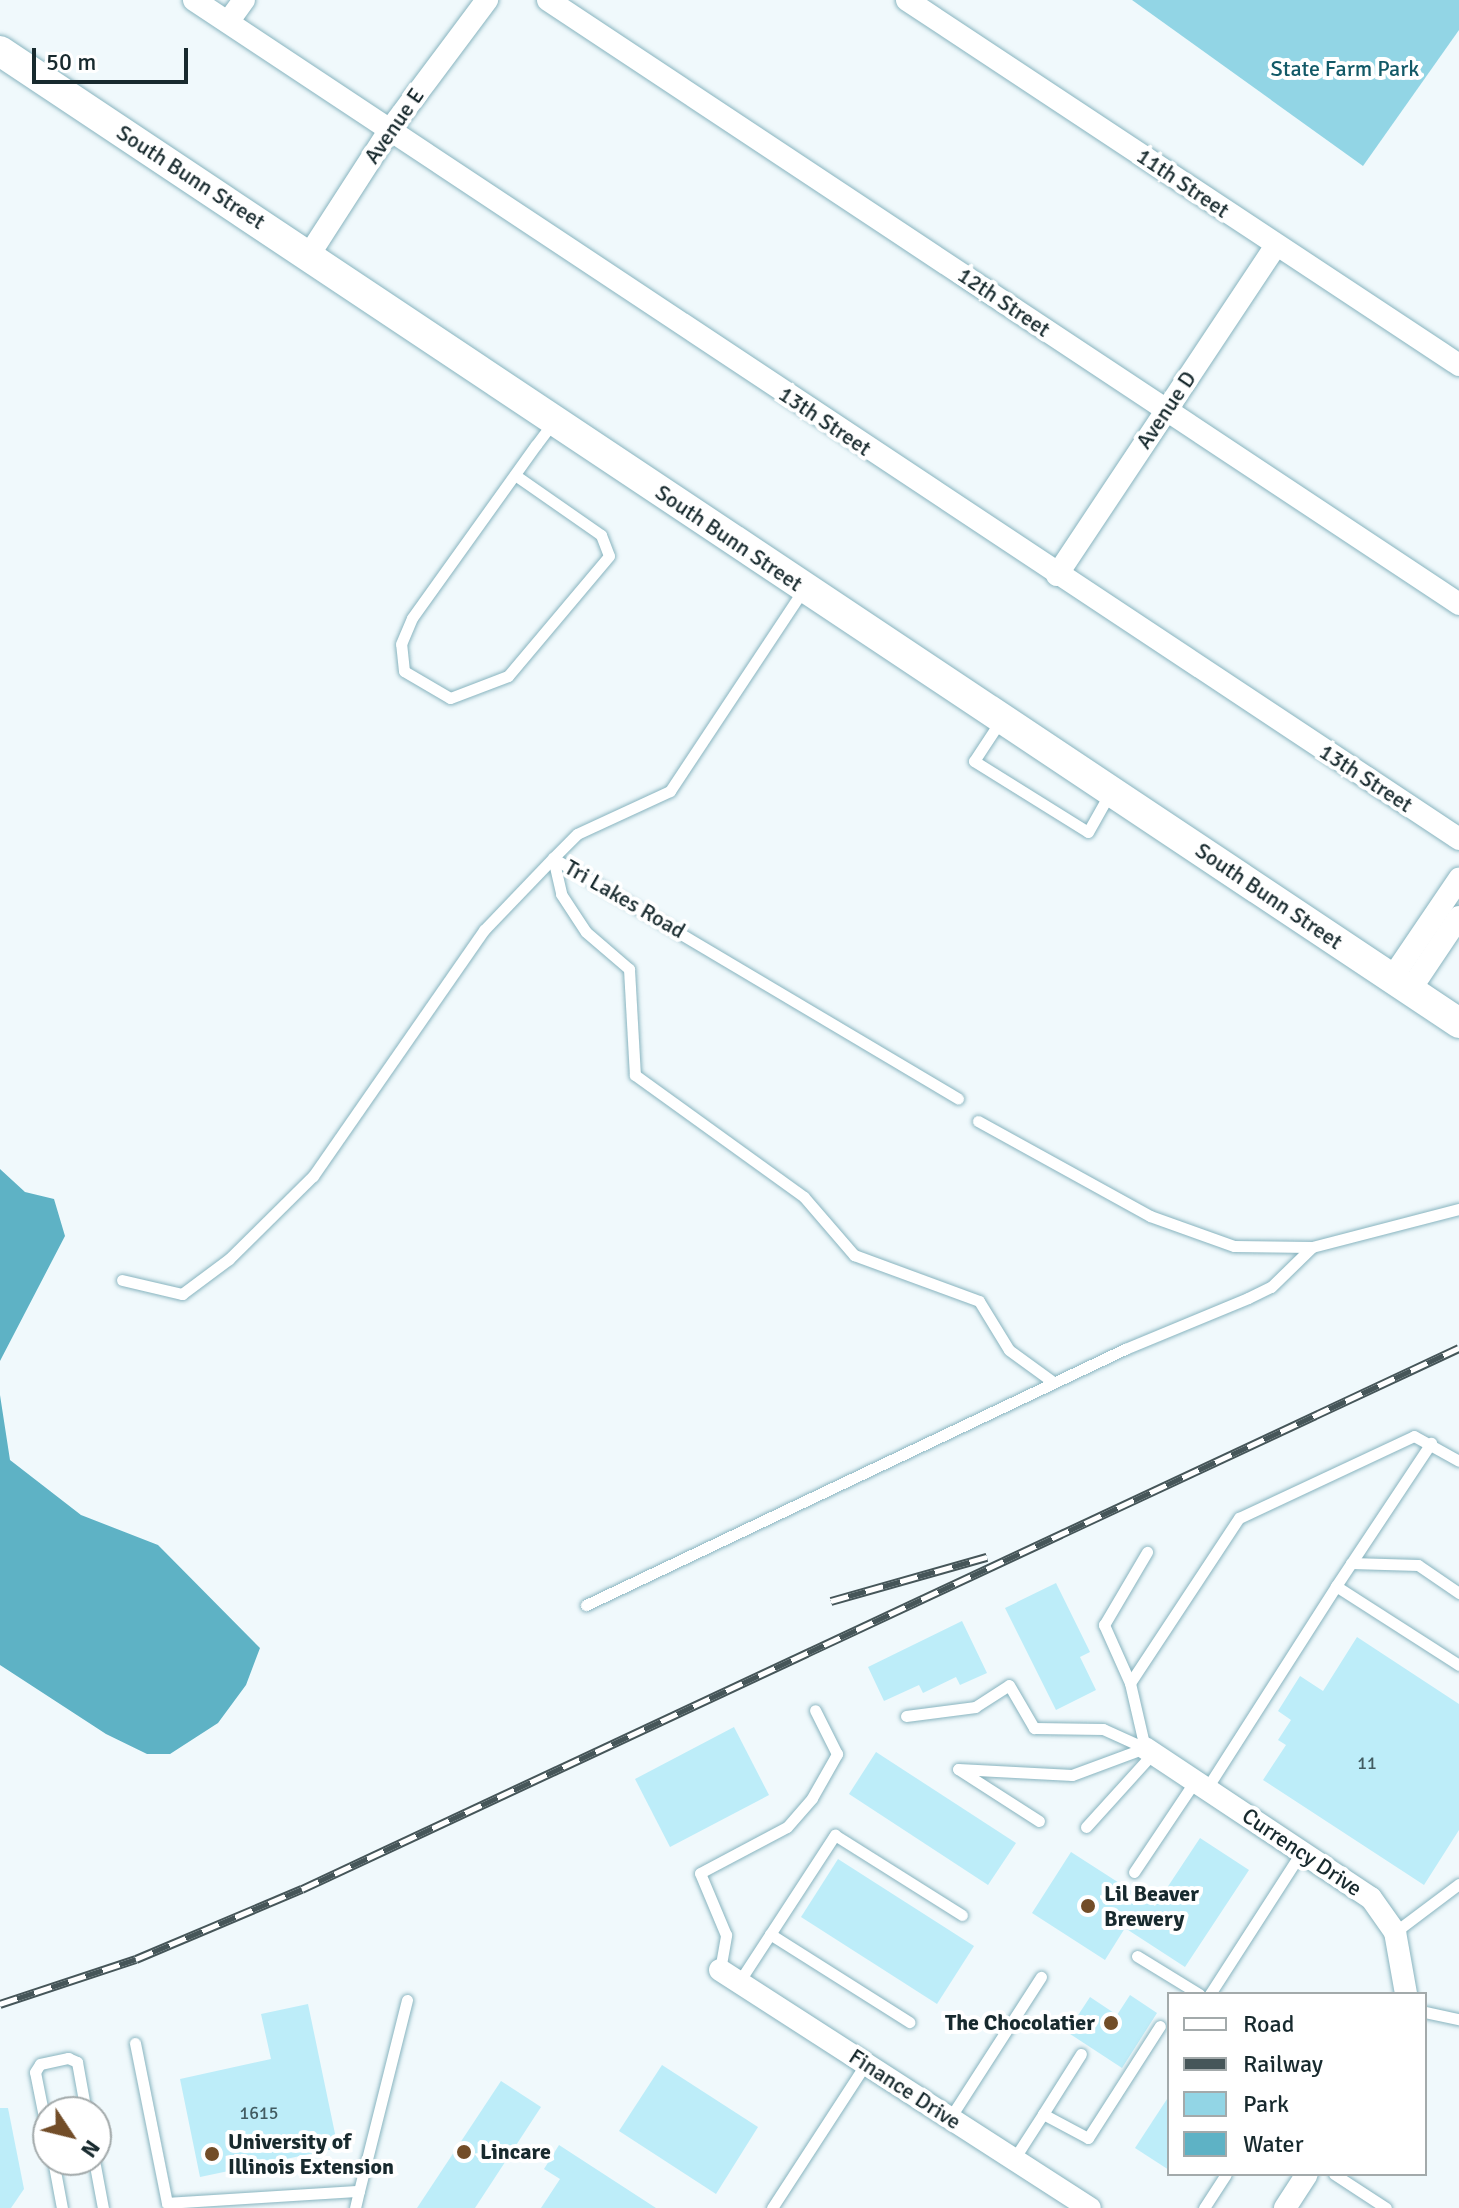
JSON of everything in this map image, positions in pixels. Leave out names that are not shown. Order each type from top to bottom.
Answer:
[{"type":"street","name":"13th Street","points":[[194,0],[1459,839]]},
{"type":"street","points":[[228,22],[244,0]]},
{"type":"street","name":"Avenue E","points":[[309,255],[389,131],[487,0]]},
{"type":"street","name":"12th Street","points":[[548,0],[1459,604]]},
{"type":"street","name":"11th Street","points":[[907,0],[1459,365]]},
{"type":"street","name":"South Bunn Street","points":[[0,51],[1459,1023]]},
{"type":"street","name":"Avenue D","points":[[1057,575],[1276,246]]},
{"type":"street","points":[[1401,984],[1459,879]]},
{"type":"street","points":[[1401,984],[1459,917]]},
{"type":"street","name":"Currency Drive","points":[[1149,1751],[1371,1898],[1395,1932],[1406,1992]]},
{"type":"street","name":"Finance Drive","points":[[730,1976],[1090,2208]]},
{"type":"street","points":[[1290,2206],[1306,2176]]},
{"type":"lane","points":[[515,475],[601,535],[609,556],[508,676],[450,698],[404,671],[401,644],[412,618],[515,475],[554,421]]},
{"type":"lane","points":[[804,588],[670,791],[577,834],[553,858],[569,909],[629,969],[635,1075],[804,1197],[854,1255],[979,1301],[1009,1350],[1053,1382]]},
{"type":"lane","points":[[1002,719],[974,761],[1088,832],[1111,791]]},
{"type":"lane","name":"Tri Lakes Road","points":[[122,1280],[182,1294],[229,1259],[313,1176],[507,899],[553,858],[958,1098]]},
{"type":"lane","points":[[978,1121],[1186,1234],[1234,1246],[1312,1247],[1459,1209]]},
{"type":"lane","points":[[586,1605],[1053,1382],[1271,1287],[1312,1247]]},
{"type":"lane","points":[[1130,1683],[1239,1518],[1414,1436],[1459,1461]]},
{"type":"lane","points":[[1134,1872],[1201,1785],[1431,1443]]},
{"type":"lane","points":[[1147,1552],[1104,1625],[1130,1683],[1149,1751]]},
{"type":"lane","points":[[1351,1563],[1418,1565],[1459,1593]]},
{"type":"lane","points":[[1336,1586],[1459,1665]]},
{"type":"lane","points":[[906,1716],[975,1707],[1009,1685],[1034,1728],[1103,1729],[1149,1751]]},
{"type":"lane","points":[[730,1976],[726,1935],[700,1873],[787,1827],[812,1798],[837,1754],[815,1710]]},
{"type":"lane","points":[[1039,1821],[958,1769],[1072,1775],[1149,1751]]},
{"type":"lane","points":[[1086,1827],[1149,1751]]},
{"type":"lane","points":[[730,1976],[770,1934],[835,1835],[962,1915]]},
{"type":"lane","points":[[1211,1992],[1303,1851]]},
{"type":"lane","points":[[1395,1932],[1459,1884]]},
{"type":"lane","points":[[770,1934],[909,2022]]},
{"type":"lane","points":[[1137,1956],[1196,1992]]},
{"type":"lane","points":[[950,2118],[1041,1977]]},
{"type":"lane","points":[[355,2208],[407,2000]]},
{"type":"lane","points":[[1427,2012],[1459,2019]]},
{"type":"lane","points":[[1043,2114],[1088,2138],[1160,2026]]},
{"type":"lane","points":[[135,2043],[167,2206],[359,2191]]},
{"type":"lane","points":[[1014,2159],[1081,2054]]},
{"type":"lane","points":[[40,2096],[35,2072],[40,2064],[68,2058],[77,2062],[83,2096]]},
{"type":"lane","points":[[772,2208],[866,2063]]},
{"type":"lane","points":[[56,2176],[62,2208]]},
{"type":"lane","points":[[97,2176],[103,2208]]},
{"type":"lane","points":[[1204,2208],[1225,2176]]},
{"type":"lane","points":[[1337,2176],[1386,2208]]},
{"type":"green space","name":"State Farm Park","points":[[1132,0],[1459,0],[1459,30],[1363,166]]},
{"type":"water","points":[[0,1169],[25,1192],[54,1199],[65,1236],[0,1361]]},
{"type":"water","points":[[0,1395],[10,1460],[81,1515],[158,1545],[260,1648],[246,1685],[218,1723],[170,1754],[147,1754],[106,1734],[0,1665]]},
{"type":"building","points":[[1056,1583],[1090,1652],[1080,1657],[1096,1690],[1056,1710],[1005,1608]]},
{"type":"building","points":[[962,1621],[987,1673],[960,1685],[956,1677],[923,1693],[919,1685],[884,1701],[868,1667]]},
{"type":"building","points":[[1357,1637],[1459,1704],[1459,1830],[1424,1885],[1263,1780],[1286,1745],[1278,1740],[1291,1720],[1278,1711],[1300,1676],[1323,1691]]},
{"type":"building","points":[[734,1727],[769,1795],[670,1847],[635,1779]]},
{"type":"building","points":[[876,1752],[1016,1843],[988,1885],[849,1794]]},
{"type":"building","points":[[1200,1838],[1249,1870],[1185,1967],[1125,1928],[1105,1960],[1032,1913],[1071,1852],[1155,1906]]},
{"type":"building","points":[[838,1859],[974,1946],[937,2004],[801,1917]]},
{"type":"building","name":"The Chocolatier","points":[[1130,1995],[1157,2013],[1122,2068],[1067,2032],[1090,1997],[1117,2015]]},
{"type":"building","points":[[308,2004],[338,2148],[200,2177],[180,2079],[271,2059],[261,2014]]},
{"type":"building","points":[[662,2065],[758,2127],[716,2194],[619,2131]]},
{"type":"building","points":[[501,2081],[541,2107],[475,2208],[417,2208]]},
{"type":"building","points":[[1167,2099],[1167,2169],[1135,2148]]},
{"type":"building","points":[[0,2108],[8,2108],[24,2189],[11,2208],[0,2208]]},
{"type":"building","points":[[559,2145],[656,2208],[541,2208],[560,2179],[544,2169]]},
{"type":"railway","points":[[0,2004],[136,1959],[302,1889],[1459,1348]]},
{"type":"railway","points":[[831,1601],[987,1557]]},
{"type":"place","name":"Lil Beaver Brewery","points":[[1088,1906]]},
{"type":"place","name":"The Chocolatier","points":[[1111,2023]]},
{"type":"place","name":"Lincare","points":[[464,2152]]},
{"type":"place","name":"University of Illinois Extension","points":[[212,2154]]}]
